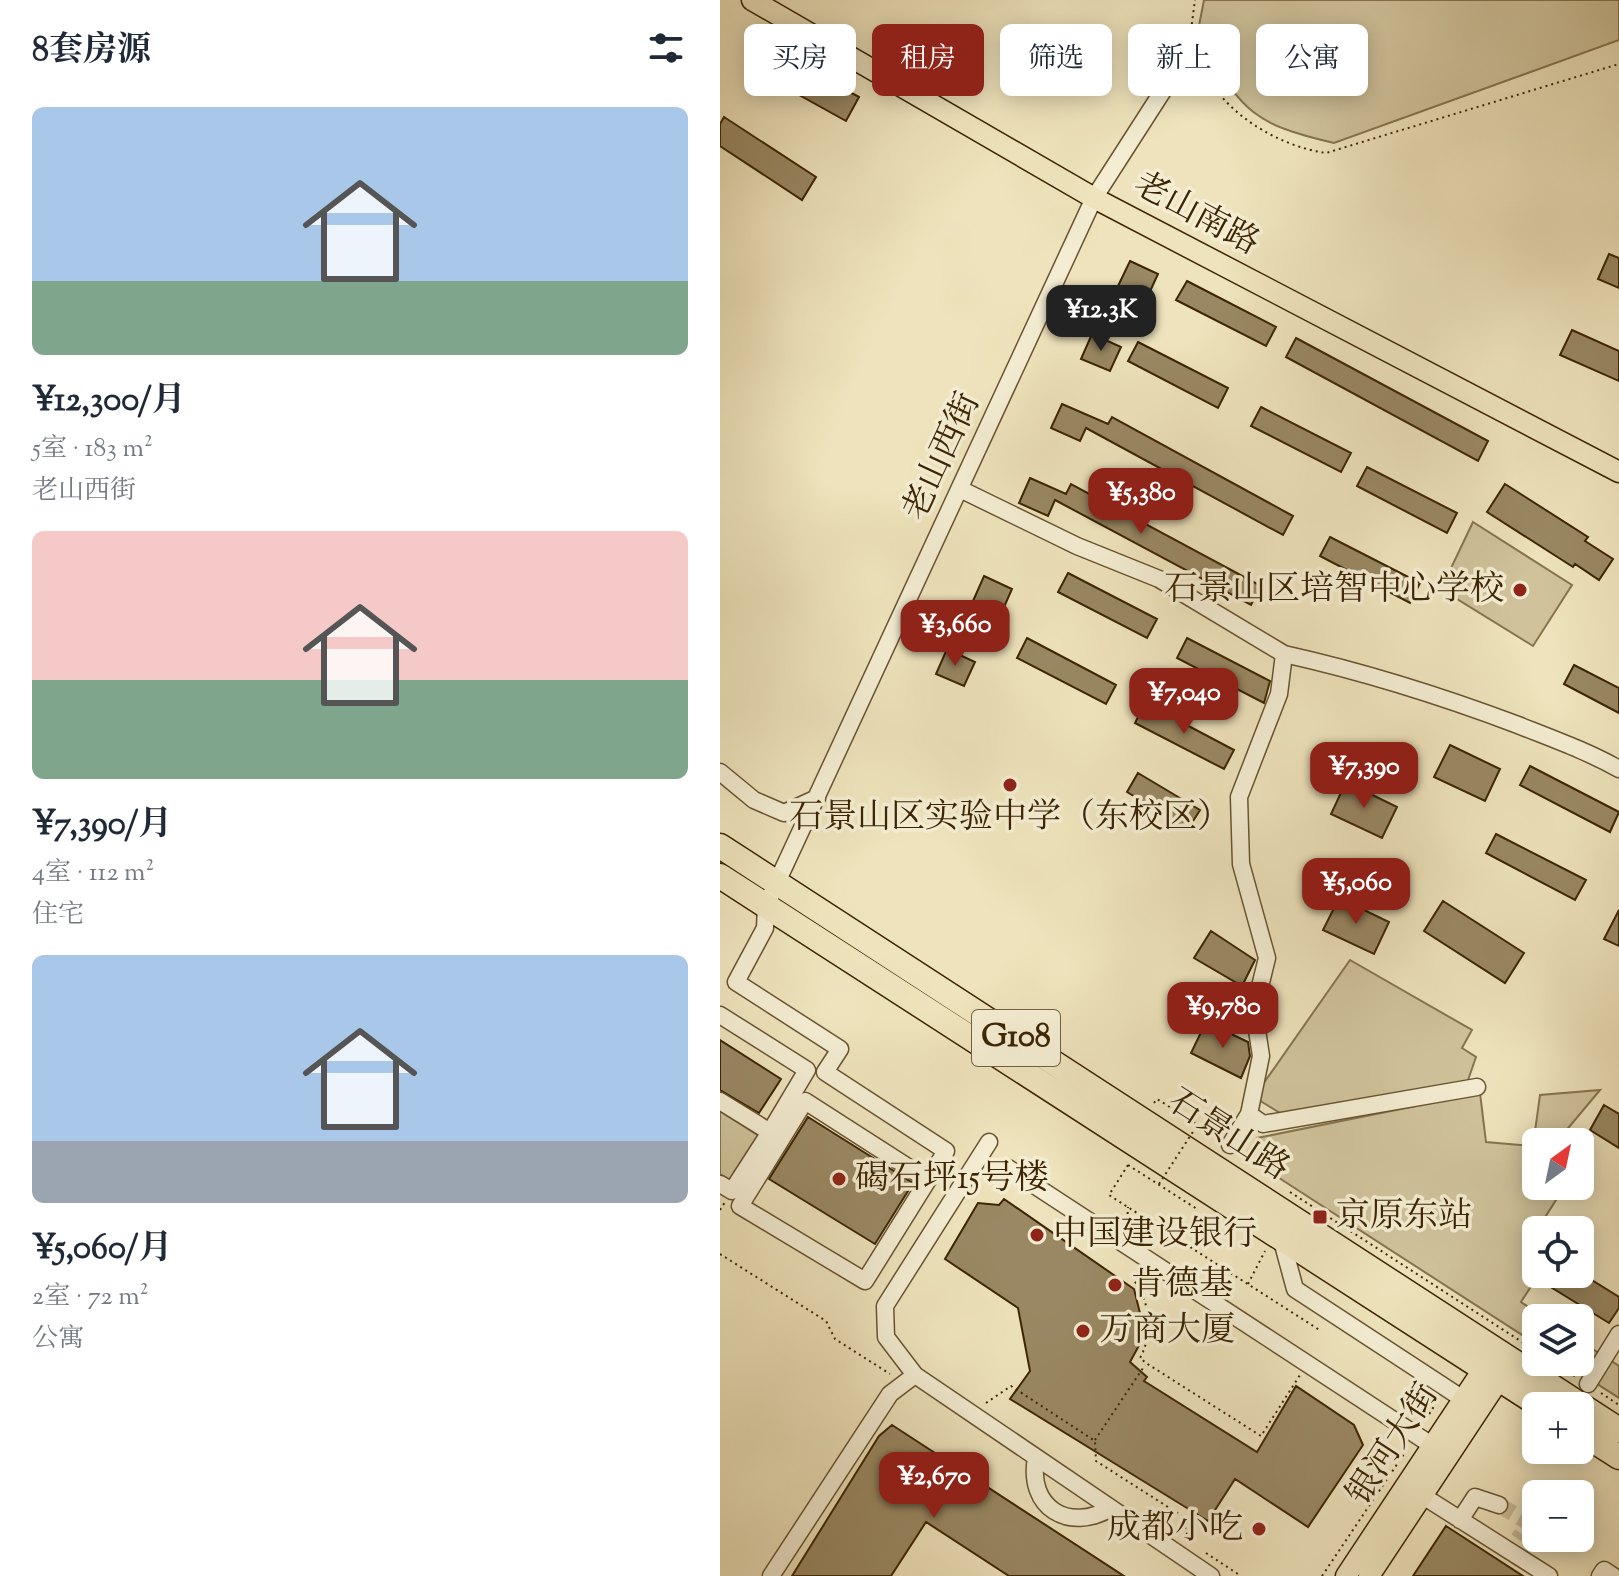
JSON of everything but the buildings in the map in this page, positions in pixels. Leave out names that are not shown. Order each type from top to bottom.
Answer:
[{"type":"highway","name":"石景山路","points":[[720,846],[1498,1365],[1526,1392]]},
{"type":"highway","name":"石景山路","points":[[720,876],[1282,1241],[1498,1365],[1619,1430]]},
{"type":"highway","points":[[1594,1441],[1619,1457]]},
{"type":"main road","name":"老山南路","points":[[752,0],[1094,198],[1619,472]]},
{"type":"main road","name":"银河大街","points":[[1346,1576],[1463,1399],[1498,1365]]},
{"type":"main road","name":"银河大街","points":[[1369,1576],[1423,1496],[1498,1365]]},
{"type":"street","name":"老山西街","points":[[928,1180],[946,1151],[825,1072],[840,1049],[736,982],[765,928],[766,906],[962,490],[1094,198],[1160,96]]},
{"type":"street","points":[[962,490],[1077,546],[1159,579],[1284,654],[1439,694],[1589,752],[1619,769]]},
{"type":"street","points":[[1230,1145],[1249,1114],[1261,1056],[1254,1011],[1267,958],[1241,864],[1239,797],[1279,694],[1284,654]]},
{"type":"street","points":[[720,772],[754,800],[784,813],[817,798]]},
{"type":"street","points":[[720,1015],[807,1070],[732,1191],[720,1184]]},
{"type":"street","points":[[1249,1114],[1263,1124],[1477,1087]]},
{"type":"street","points":[[720,1101],[770,1132]]},
{"type":"street","points":[[805,1101],[928,1180],[865,1281],[740,1206],[805,1101]]},
{"type":"street","points":[[989,1142],[885,1306],[886,1337],[910,1380],[976,1416],[1211,1576]]},
{"type":"street","points":[[1008,1168],[1433,1446]]},
{"type":"street","points":[[1282,1241],[1295,1289],[1463,1399]]},
{"type":"street","points":[[1588,1384],[1619,1334]]},
{"type":"street","points":[[771,1576],[890,1394],[910,1380]]},
{"type":"street","points":[[1036,1458],[1035,1482],[1040,1496],[1059,1513],[1087,1520],[1111,1508]]},
{"type":"street","points":[[1423,1496],[1549,1576]]},
{"type":"street","points":[[1460,1520],[1475,1497],[1499,1505]]},
{"type":"street","points":[[1600,1576],[1604,1570],[1613,1576]]},
{"type":"path","points":[[1191,24],[1195,0]]},
{"type":"path","points":[[1223,96],[1240,115],[1300,149],[1326,153],[1619,64]]},
{"type":"path","points":[[1157,1099],[1230,1145]]},
{"type":"path","points":[[1159,1184],[1198,1124]]},
{"type":"path","points":[[1128,1165],[1109,1195],[1321,1331]]},
{"type":"path","points":[[1136,1170],[1197,1209]]},
{"type":"path","points":[[1282,1187],[1522,1342]]},
{"type":"path","points":[[1127,1228],[1128,1207]]},
{"type":"path","points":[[720,1254],[826,1321],[835,1339],[910,1380]]},
{"type":"path","points":[[1147,1259],[1133,1279],[1143,1293],[1147,1308],[1147,1339],[1140,1358],[1146,1363],[1261,1436],[1301,1372]]},
{"type":"path","points":[[1146,1363],[1095,1441],[1096,1461],[1182,1516],[1189,1542]]},
{"type":"path","points":[[976,1416],[990,1398],[1011,1386],[1095,1441]]},
{"type":"path","points":[[1426,1419],[1441,1394]]},
{"type":"path","points":[[1322,1576],[1410,1444]]},
{"type":"path","points":[[1202,1551],[1241,1576]]},
{"type":"shaded area","points":[[1204,0],[1619,0],[1619,40],[1334,143],[1282,128],[1250,109],[1237,96],[1240,96],[1240,24],[1199,24]]},
{"type":"shaded area","points":[[1473,522],[1572,585],[1533,646],[1441,589]]},
{"type":"shaded area","points":[[1350,960],[1472,1030],[1462,1048],[1476,1057],[1467,1083],[1288,1118],[1254,1097]]},
{"type":"shaded area","points":[[1600,1090],[1568,1128],[1535,1128],[1540,1095]]},
{"type":"shaded area","points":[[1480,1093],[1486,1142],[1522,1145],[1522,1200],[1556,1200],[1546,1216],[1522,1216],[1522,1288],[1530,1288],[1521,1302],[1524,1304],[1522,1335],[1245,1156],[1257,1138]]},
{"type":"shaded area","points":[[720,1111],[759,1136],[730,1180],[720,1174]]},
{"type":"shaded area","points":[[1594,1350],[1619,1366],[1619,1398],[1585,1376],[1594,1376]]},
{"type":"tunnel","points":[[1499,1505],[1529,1523],[1518,1539]]},
{"type":"place","name":"石景山区培智中心学校","points":[[1520,590]]},
{"type":"place","name":"石景山区实验中学（东校区）","points":[[1010,785]]},
{"type":"place","name":"碣石坪15号楼","points":[[839,1179]]},
{"type":"place","name":"京原东站","points":[[1320,1217]]},
{"type":"place","name":"中国建设银行","points":[[1037,1235]]},
{"type":"place","name":"肯德基","points":[[1115,1285]]},
{"type":"place","name":"万商大厦","points":[[1083,1331]]},
{"type":"place","name":"成都小吃","points":[[1259,1529]]}]
